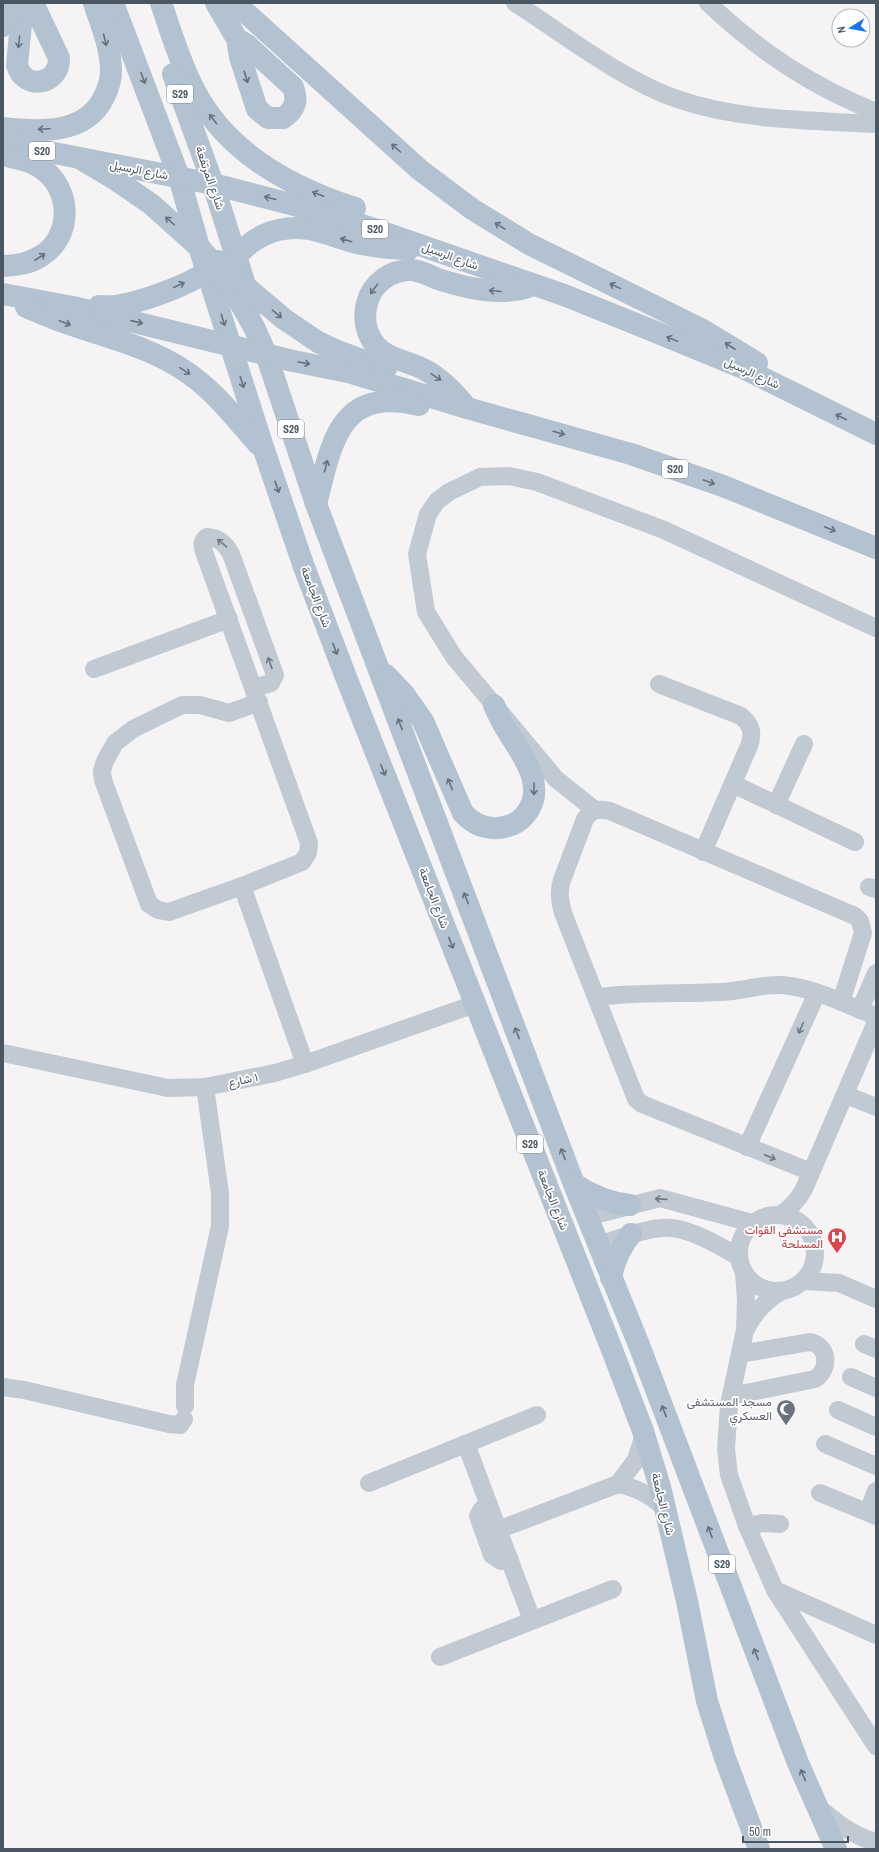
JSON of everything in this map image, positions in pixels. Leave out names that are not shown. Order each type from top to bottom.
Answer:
[{"type":"main road","points":[[3,26],[15,3]]},
{"type":"main road","points":[[23,3],[17,65],[24,78],[38,83],[48,80],[56,73],[59,64],[58,58],[33,3]]},
{"type":"main road","points":[[3,128],[33,130],[62,128],[81,121],[100,105],[107,91],[111,72],[106,42],[94,3]]},
{"type":"main road","name":"S29","points":[[113,3],[179,177],[200,247]]},
{"type":"main road","name":"شارع المرتفعة","points":[[148,3],[213,184],[223,261],[247,289],[266,354]]},
{"type":"main road","points":[[160,3],[195,92],[224,133],[252,158],[282,177],[306,189],[479,253],[506,267],[533,285]]},
{"type":"main road","points":[[216,3],[237,39]]},
{"type":"main road","points":[[235,3],[420,170],[472,209],[529,244],[708,332],[744,354],[808,400]]},
{"type":"main road","name":"شارع الرسيل","points":[[3,142],[213,184],[333,215],[564,295],[741,367],[876,434]]},
{"type":"main road","points":[[3,155],[34,163],[50,175],[61,192],[65,212],[62,232],[57,241],[47,252],[24,264],[3,266]]},
{"type":"main road","points":[[82,159],[151,204],[200,247],[223,261]]},
{"type":"main road","points":[[179,177],[196,213],[223,261],[266,354]]},
{"type":"main road","points":[[73,307],[119,306],[156,296],[223,261],[261,236],[272,232],[295,228],[318,231],[377,247],[412,249],[426,247]]},
{"type":"main road","name":"S29","points":[[223,261],[215,295],[264,450]]},
{"type":"main road","points":[[467,408],[454,392],[435,376],[414,365],[392,357],[377,346],[371,338],[365,320],[365,310],[371,292],[385,278],[393,273],[412,270],[456,284],[491,291],[510,292],[533,285]]},
{"type":"main road","points":[[247,289],[284,319],[318,342],[418,383],[440,400]]},
{"type":"main road","name":"S20","points":[[3,294],[73,307],[266,354],[348,372],[467,408],[631,454],[722,486],[876,548]]},
{"type":"main road","points":[[3,298],[73,326],[140,347],[171,362],[186,371],[213,393],[264,450]]},
{"type":"main road","name":"S29","points":[[266,354],[316,504]]},
{"type":"main road","points":[[316,504],[330,448],[340,429],[353,413],[371,403],[392,401],[413,404],[485,421],[526,424]]},
{"type":"main road","name":"شارع الجامعة","points":[[264,450],[304,567],[341,665],[474,1004],[612,1348],[643,1431],[666,1510],[687,1602],[707,1701],[725,1758],[759,1849]]},
{"type":"main road","name":"شارع الجامعة","points":[[316,504],[574,1184],[639,1345],[781,1720],[816,1806],[836,1849]]},
{"type":"main road","points":[[378,666],[404,694],[423,721],[463,813],[476,824],[492,829],[508,827],[522,818],[532,804],[535,788],[534,780],[526,763],[504,727],[494,705]]},
{"type":"main road","points":[[574,1184],[600,1199],[630,1205]]},
{"type":"main road","points":[[611,1278],[615,1259],[631,1234]]},
{"type":"street","points":[[516,3],[627,76],[677,99],[730,113],[876,124]]},
{"type":"street","points":[[708,3],[746,37],[777,61],[811,82],[846,100],[876,112]]},
{"type":"street","points":[[596,810],[556,779],[454,657],[426,612],[417,554],[428,514],[437,501],[449,492],[480,478],[494,476],[523,478],[622,513],[706,548],[876,628]]},
{"type":"street","points":[[229,619],[202,545],[203,540],[207,538],[218,539],[224,543],[231,554],[275,675],[271,683],[257,695],[229,713],[191,704],[174,708],[133,729],[115,743],[102,771],[106,791],[149,904],[158,910],[169,912],[242,886],[302,862],[308,853],[309,843],[257,695],[229,619]]},
{"type":"street","points":[[94,669],[229,619]]},
{"type":"street","points":[[659,684],[741,716],[748,723],[752,732],[751,741],[703,852]]},
{"type":"street","points":[[776,805],[804,744]]},
{"type":"street","points":[[733,784],[855,842]]},
{"type":"street","points":[[811,1172],[708,1132],[642,1104],[636,1098],[563,914],[559,889],[585,819],[589,813],[603,809],[855,916],[860,921],[862,926],[862,939],[841,1002]]},
{"type":"street","points":[[242,886],[305,1064]]},
{"type":"street","points":[[597,997],[681,992],[722,992],[781,985],[818,993],[868,1013],[876,973]]},
{"type":"street","points":[[747,1147],[818,993]]},
{"type":"street","name":"١ شارع","points":[[3,1053],[168,1088],[206,1087],[269,1074],[305,1064],[474,1004]]},
{"type":"street","points":[[780,1215],[798,1200],[804,1189],[846,1095],[876,1022]]},
{"type":"street","points":[[3,1387],[24,1390],[168,1424],[180,1425],[185,1412],[185,1385],[220,1226],[220,1193],[206,1087]]},
{"type":"street","points":[[846,1095],[876,1107]]},
{"type":"street","points":[[745,1330],[756,1312],[771,1297],[780,1292],[789,1290],[804,1281],[813,1266],[815,1254],[812,1237],[807,1229],[802,1209],[804,1189]]},
{"type":"street","points":[[587,1217],[660,1198],[684,1203],[752,1223]]},
{"type":"street","points":[[681,1230],[684,1203]]},
{"type":"street","points":[[807,1229],[792,1217],[780,1215],[767,1216],[752,1223],[740,1242],[741,1265],[746,1301],[745,1330],[731,1396],[727,1436],[727,1462],[733,1488],[747,1526],[775,1590],[876,1746]]},
{"type":"street","points":[[716,1244],[728,1217]]},
{"type":"street","points":[[598,1245],[631,1234],[662,1227],[681,1230],[716,1244],[741,1265],[755,1285],[780,1292]]},
{"type":"street","points":[[815,1254],[829,1274],[839,1283]]},
{"type":"street","points":[[804,1281],[839,1283],[876,1298]]},
{"type":"street","points":[[731,1396],[815,1379],[824,1372],[826,1366],[823,1349],[820,1346],[810,1342],[740,1354]]},
{"type":"street","points":[[851,1377],[876,1388]]},
{"type":"street","points":[[838,1410],[876,1427]]},
{"type":"street","points":[[369,1483],[536,1415]]},
{"type":"street","points":[[498,1530],[618,1484],[636,1460],[642,1441],[643,1431]]},
{"type":"street","points":[[466,1444],[532,1620]]},
{"type":"street","points":[[825,1444],[876,1466]]},
{"type":"street","points":[[618,1484],[628,1486],[649,1495],[666,1510]]},
{"type":"street","points":[[820,1493],[872,1514],[876,1491]]},
{"type":"street","points":[[489,1505],[482,1509],[478,1516],[492,1555],[501,1561],[510,1560]]},
{"type":"street","points":[[747,1526],[763,1523],[780,1524]]},
{"type":"street","points":[[440,1657],[613,1589]]},
{"type":"street","points":[[775,1590],[876,1635]]},
{"type":"street","points":[[816,1806],[846,1830],[876,1842]]},
{"type":"place","name":"مستشفى القوات المسلحة","points":[[837,1254]]},
{"type":"place","name":"مسجد المستشفى العسكري","points":[[786,1426]]}]
